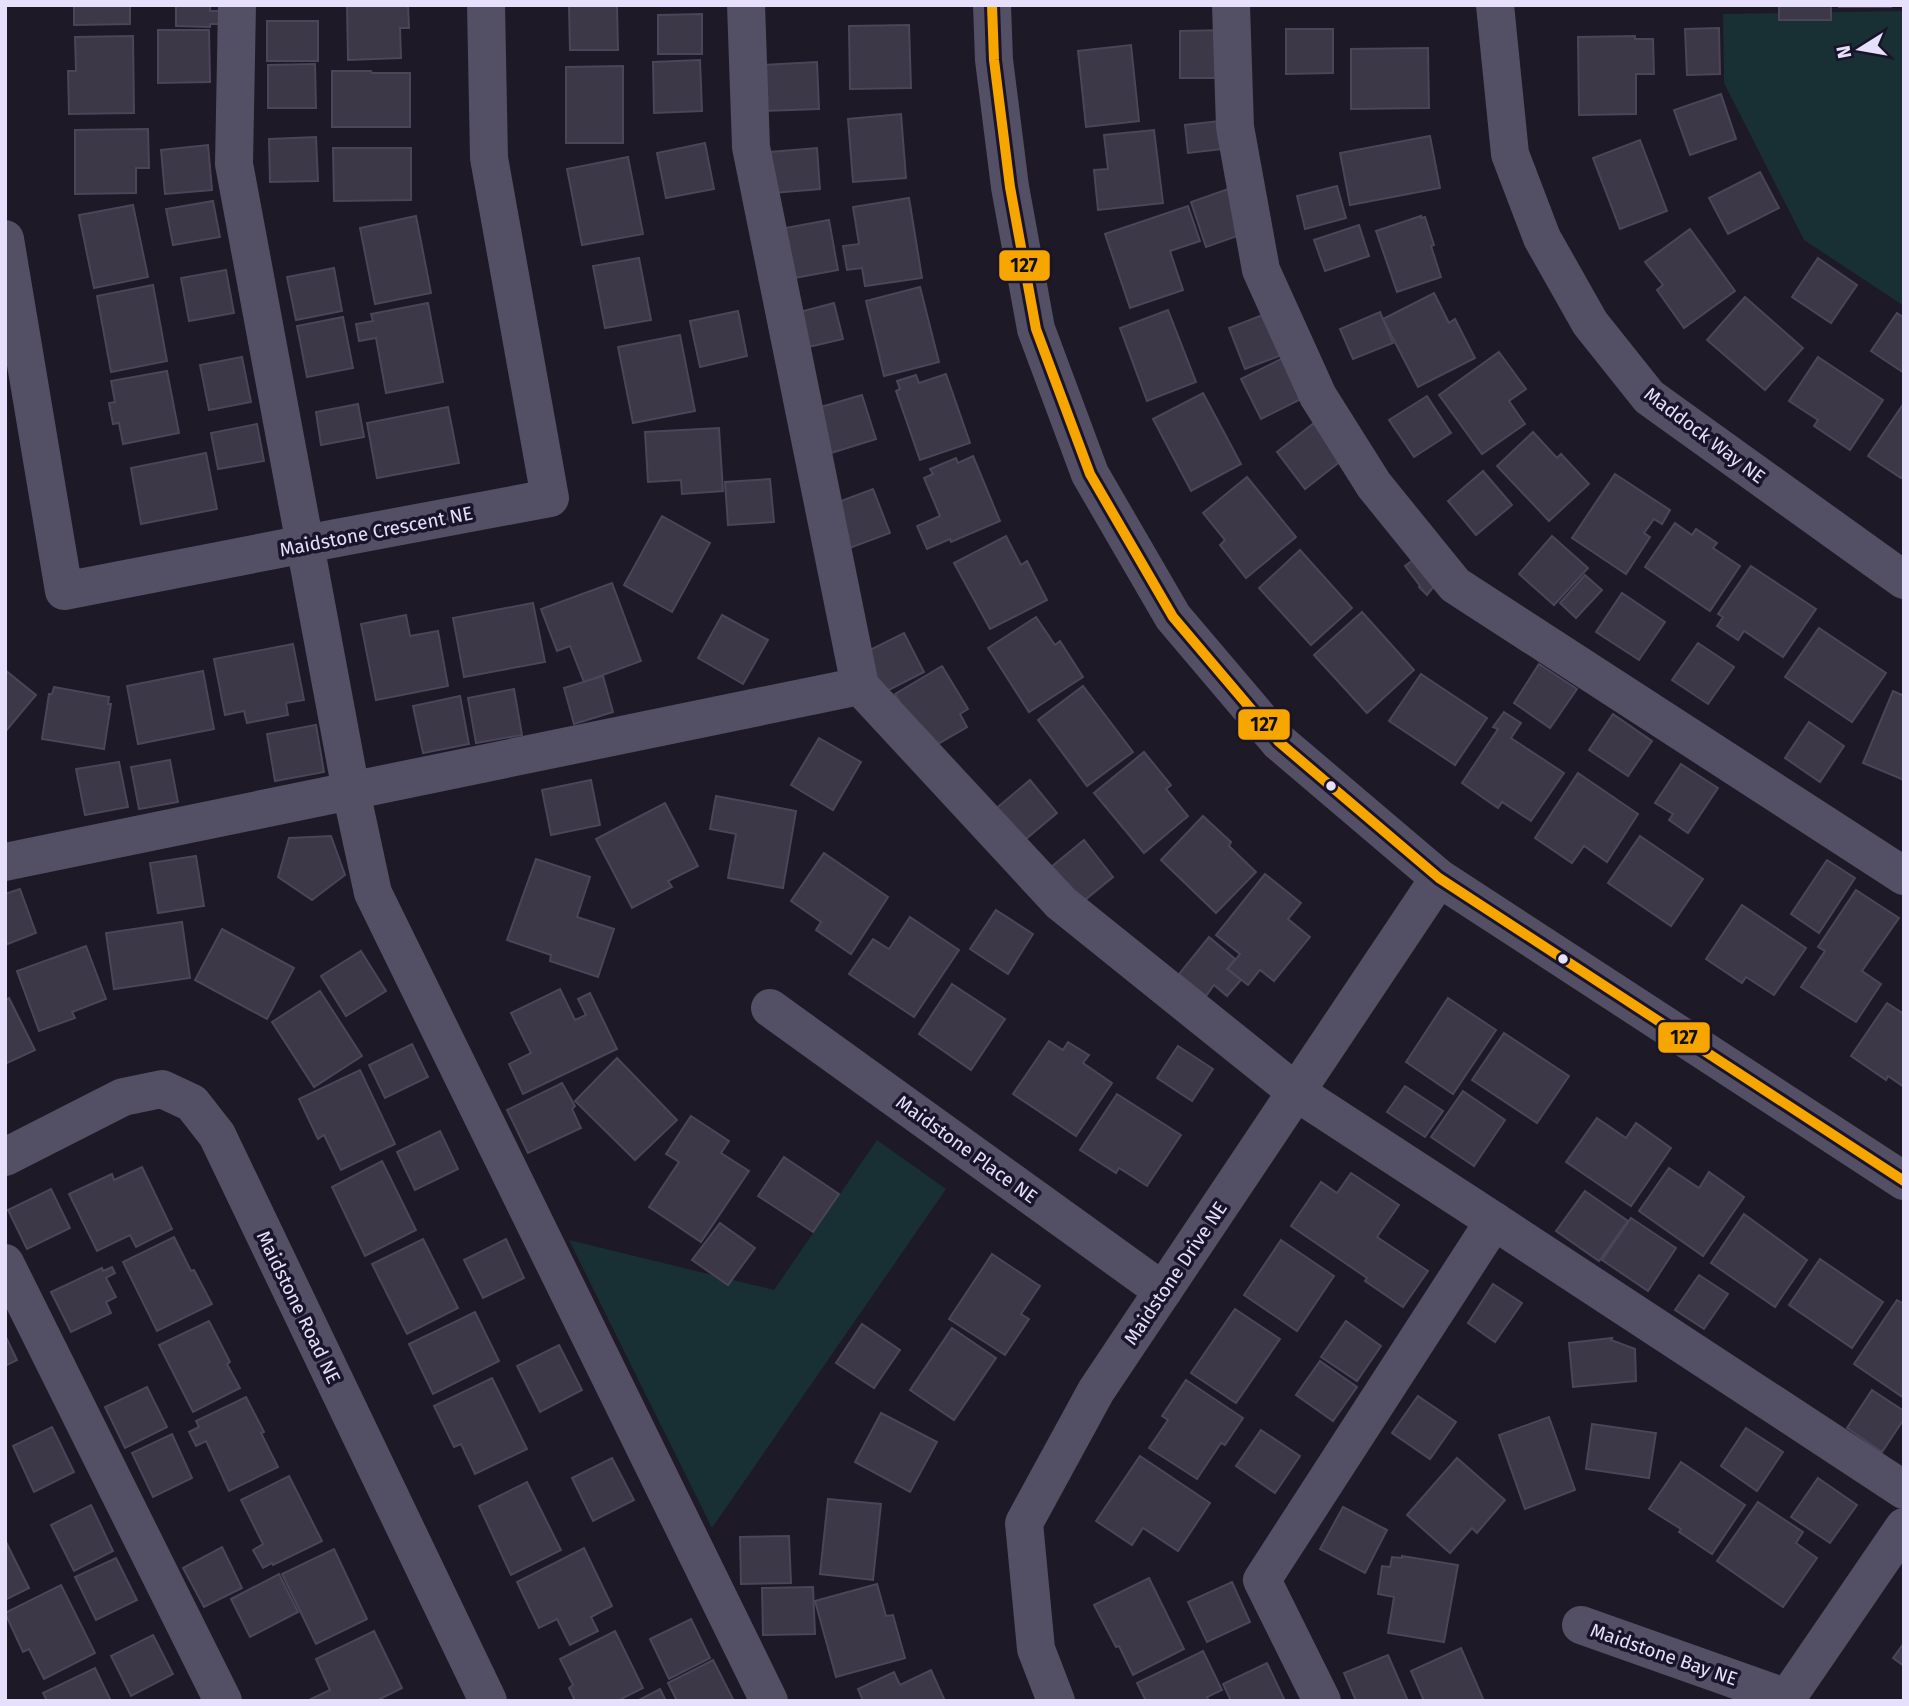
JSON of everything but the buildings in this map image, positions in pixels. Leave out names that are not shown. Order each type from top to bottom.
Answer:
[{"type":"street","points":[[237,5],[234,164],[351,792],[373,893],[769,1701]]},
{"type":"street","name":"Maidstone Crescent NE","points":[[5,239],[64,591],[550,498],[489,158],[486,5]]},
{"type":"street","points":[[747,5],[751,147],[860,686],[1061,903],[1296,1092],[1904,1490]]},
{"type":"street","points":[[992,5],[994,60],[1010,187],[1036,329],[1090,474],[1173,617],[1279,742],[1439,878],[1904,1181]]},
{"type":"street","points":[[1231,5],[1235,127],[1261,271],[1318,396],[1374,485],[1455,585],[1904,876]]},
{"type":"street","name":"Maddock Way NE","points":[[1494,5],[1510,154],[1542,238],[1590,323],[1649,397],[1904,580]]},
{"type":"street","points":[[5,862],[860,686]]},
{"type":"street","name":"Maidstone Drive NE","points":[[1056,1701],[1036,1649],[1024,1523],[1096,1391],[1439,878]]},
{"type":"street","name":"Maidstone Place NE","points":[[770,1007],[1163,1291]]},
{"type":"street","name":"Maidstone Road NE","points":[[5,1157],[123,1097],[162,1089],[192,1103],[216,1135],[488,1701]]},
{"type":"street","points":[[1322,1701],[1262,1580],[1494,1220]]},
{"type":"street","points":[[5,1263],[223,1701]]},
{"type":"street","points":[[1788,1699],[1904,1527]]},
{"type":"street","name":"Maidstone Bay NE","points":[[1581,1625],[1788,1699]]},
{"type":"green space","points":[[1904,11],[1904,306],[1804,240],[1724,83],[1723,14]]},
{"type":"green space","points":[[877,1140],[946,1189],[712,1528],[569,1240],[774,1290]]},
{"type":"transit line","name":"127","points":[[992,5],[994,60],[1010,187],[1036,329],[1090,474],[1173,617],[1279,742],[1439,878],[1904,1181]]}]
